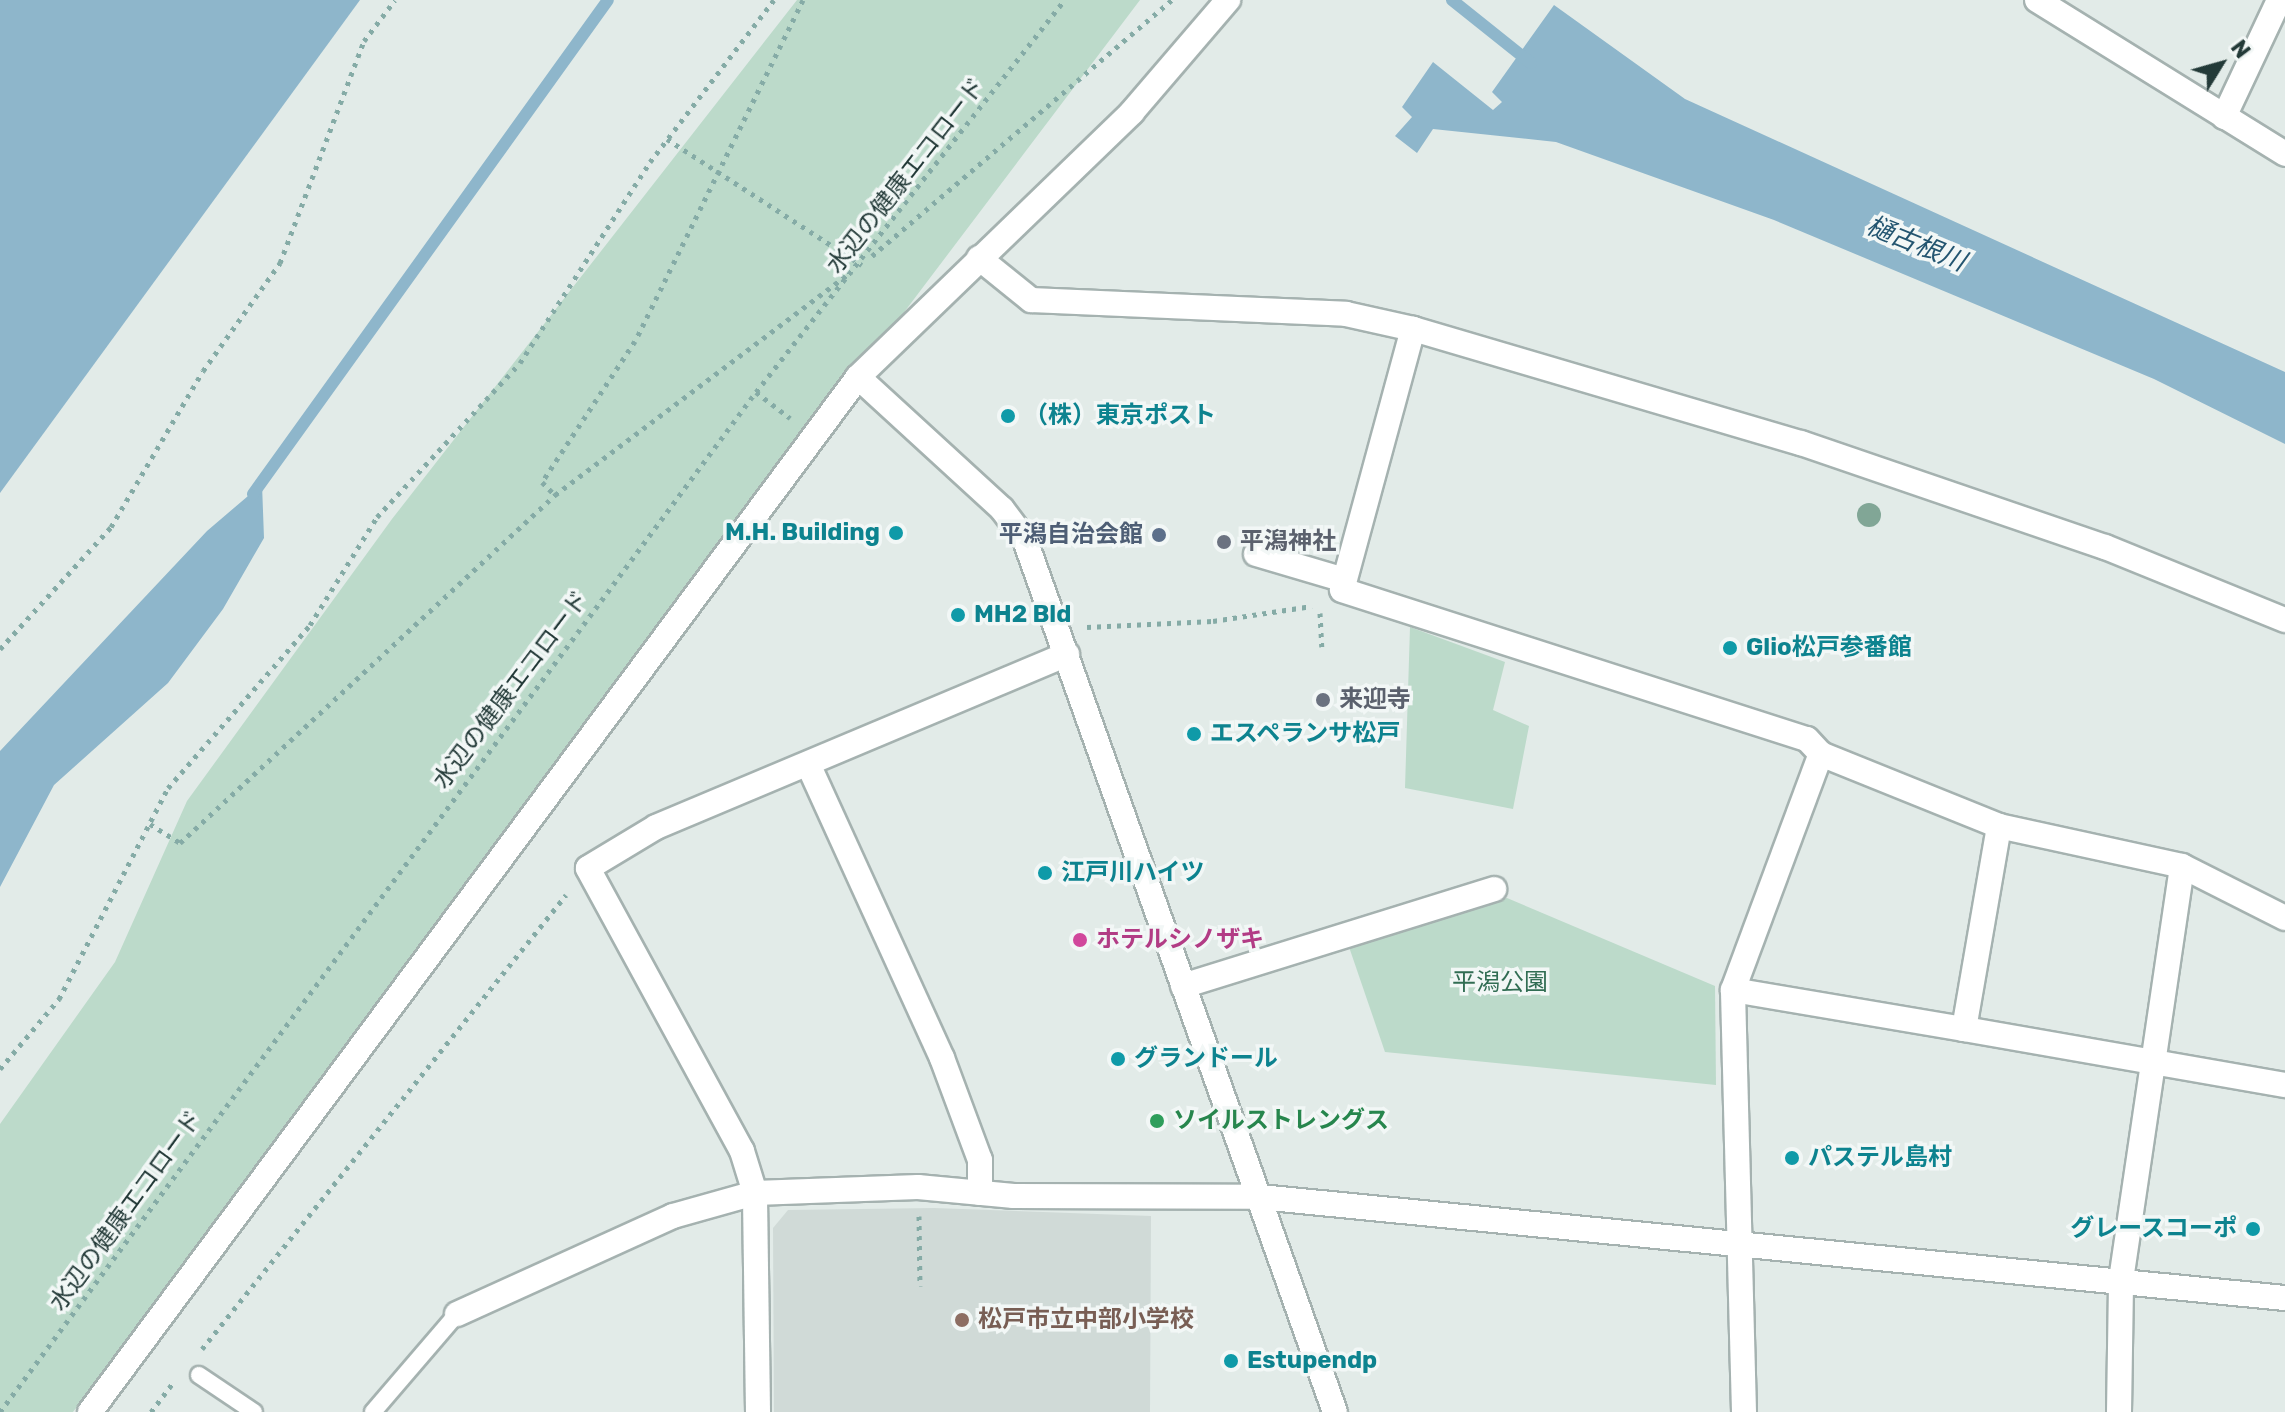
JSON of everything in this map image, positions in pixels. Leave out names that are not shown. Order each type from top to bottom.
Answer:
[{"type":"street","points":[[90,1412],[858,377],[1132,112],[1228,0]]},
{"type":"street","points":[[2037,0],[2285,154]]},
{"type":"street","points":[[2224,117],[2279,0]]},
{"type":"street","points":[[979,258],[1031,300],[1346,314],[1413,329],[1801,443],[2105,547],[2285,620]]},
{"type":"street","points":[[1344,585],[1413,329]]},
{"type":"street","points":[[858,377],[1002,509],[1025,540],[1335,1412]]},
{"type":"street","points":[[1256,554],[1807,739],[1821,754],[1999,826],[2182,866],[2285,918]]},
{"type":"street","points":[[758,1412],[755,1193],[742,1151],[588,868],[656,827],[1067,654]]},
{"type":"street","points":[[1744,1412],[1733,990],[1821,754]]},
{"type":"street","points":[[808,764],[942,1058],[980,1160],[980,1193]]},
{"type":"street","points":[[1964,1029],[1999,826]]},
{"type":"street","points":[[2119,1412],[2121,1280],[2149,1060],[2182,866]]},
{"type":"street","points":[[1183,986],[1494,889]]},
{"type":"street","points":[[1733,990],[2285,1085]]},
{"type":"street","points":[[457,1314],[673,1216],[755,1193],[918,1187],[980,1193],[1260,1197],[1741,1240],[2285,1298]]},
{"type":"lane","points":[[373,1412],[457,1314]]},
{"type":"lane","points":[[199,1375],[254,1412]]},
{"type":"path","points":[[0,649],[111,527],[203,371],[280,263],[364,41],[395,0]]},
{"type":"path","points":[[0,1069],[59,999],[168,788],[310,625],[377,517],[520,363],[667,139],[774,0]]},
{"type":"path","points":[[555,495],[542,482],[635,341],[803,0]]},
{"type":"path","name":"水辺の健康エコロード","points":[[0,1412],[756,392],[862,265],[1065,0]]},
{"type":"path","points":[[150,824],[180,843],[555,495],[862,265],[1172,0]]},
{"type":"path","points":[[667,139],[862,265]]},
{"type":"path","points":[[756,392],[792,420]]},
{"type":"path","points":[[1058,628],[1213,621],[1319,604],[1344,585]]},
{"type":"path","points":[[1319,604],[1322,647]]},
{"type":"path","points":[[197,1355],[588,868]]},
{"type":"path","points":[[918,1187],[920,1286]]},
{"type":"path","points":[[151,1412],[180,1375]]},
{"type":"shaded area","name":"松戸市立中部小学校","points":[[934,1208],[1151,1216],[1150,1412],[774,1412],[773,1228],[788,1210]]},
{"type":"green space","points":[[797,0],[1140,0],[73,1412],[0,1412],[0,1124],[115,962],[187,801],[392,519]]},
{"type":"green space","points":[[1410,627],[1505,662],[1493,710],[1529,726],[1513,809],[1405,788]]},
{"type":"green space","name":"平潟公園","points":[[1507,898],[1715,986],[1716,1085],[1385,1052],[1348,944]]},
{"type":"water","points":[[0,0],[360,0],[0,493]]},
{"type":"water","name":"樋古根川","points":[[1554,5],[1685,99],[2285,372],[2285,444],[2154,379],[1774,220],[1556,142],[1433,129],[1417,153],[1395,136],[1412,117],[1402,107],[1433,62],[1493,110],[1502,102],[1492,92]]},
{"type":"water","points":[[262,484],[264,538],[223,609],[168,683],[54,785],[0,887],[0,751],[207,531]]},
{"type":"waterway","points":[[253,494],[608,0]]},
{"type":"waterway","points":[[1452,0],[1531,63]]},
{"type":"place","name":"（株）東京ポスト","points":[[1008,416]]},
{"type":"place","name":"M.H. Building","points":[[896,533]]},
{"type":"place","name":"平潟自治会館","points":[[1159,535]]},
{"type":"place","name":"平潟神社","points":[[1224,542]]},
{"type":"place","name":"MH2 Bld","points":[[958,615]]},
{"type":"place","name":"Glio松戸参番館","points":[[1730,648]]},
{"type":"place","name":"来迎寺","points":[[1323,700]]},
{"type":"place","name":"エスペランサ松戸","points":[[1194,734]]},
{"type":"place","name":"江戸川ハイツ","points":[[1045,873]]},
{"type":"place","name":"ホテルシノザキ","points":[[1080,940]]},
{"type":"place","name":"グランドール","points":[[1118,1059]]},
{"type":"place","name":"ソイルストレングス","points":[[1157,1121]]},
{"type":"place","name":"パステル島村","points":[[1792,1158]]},
{"type":"place","name":"グレースコーポ","points":[[2253,1229]]},
{"type":"place","name":"松戸市立中部小学校","points":[[962,1320]]},
{"type":"place","name":"Estupendp","points":[[1231,1361]]}]
